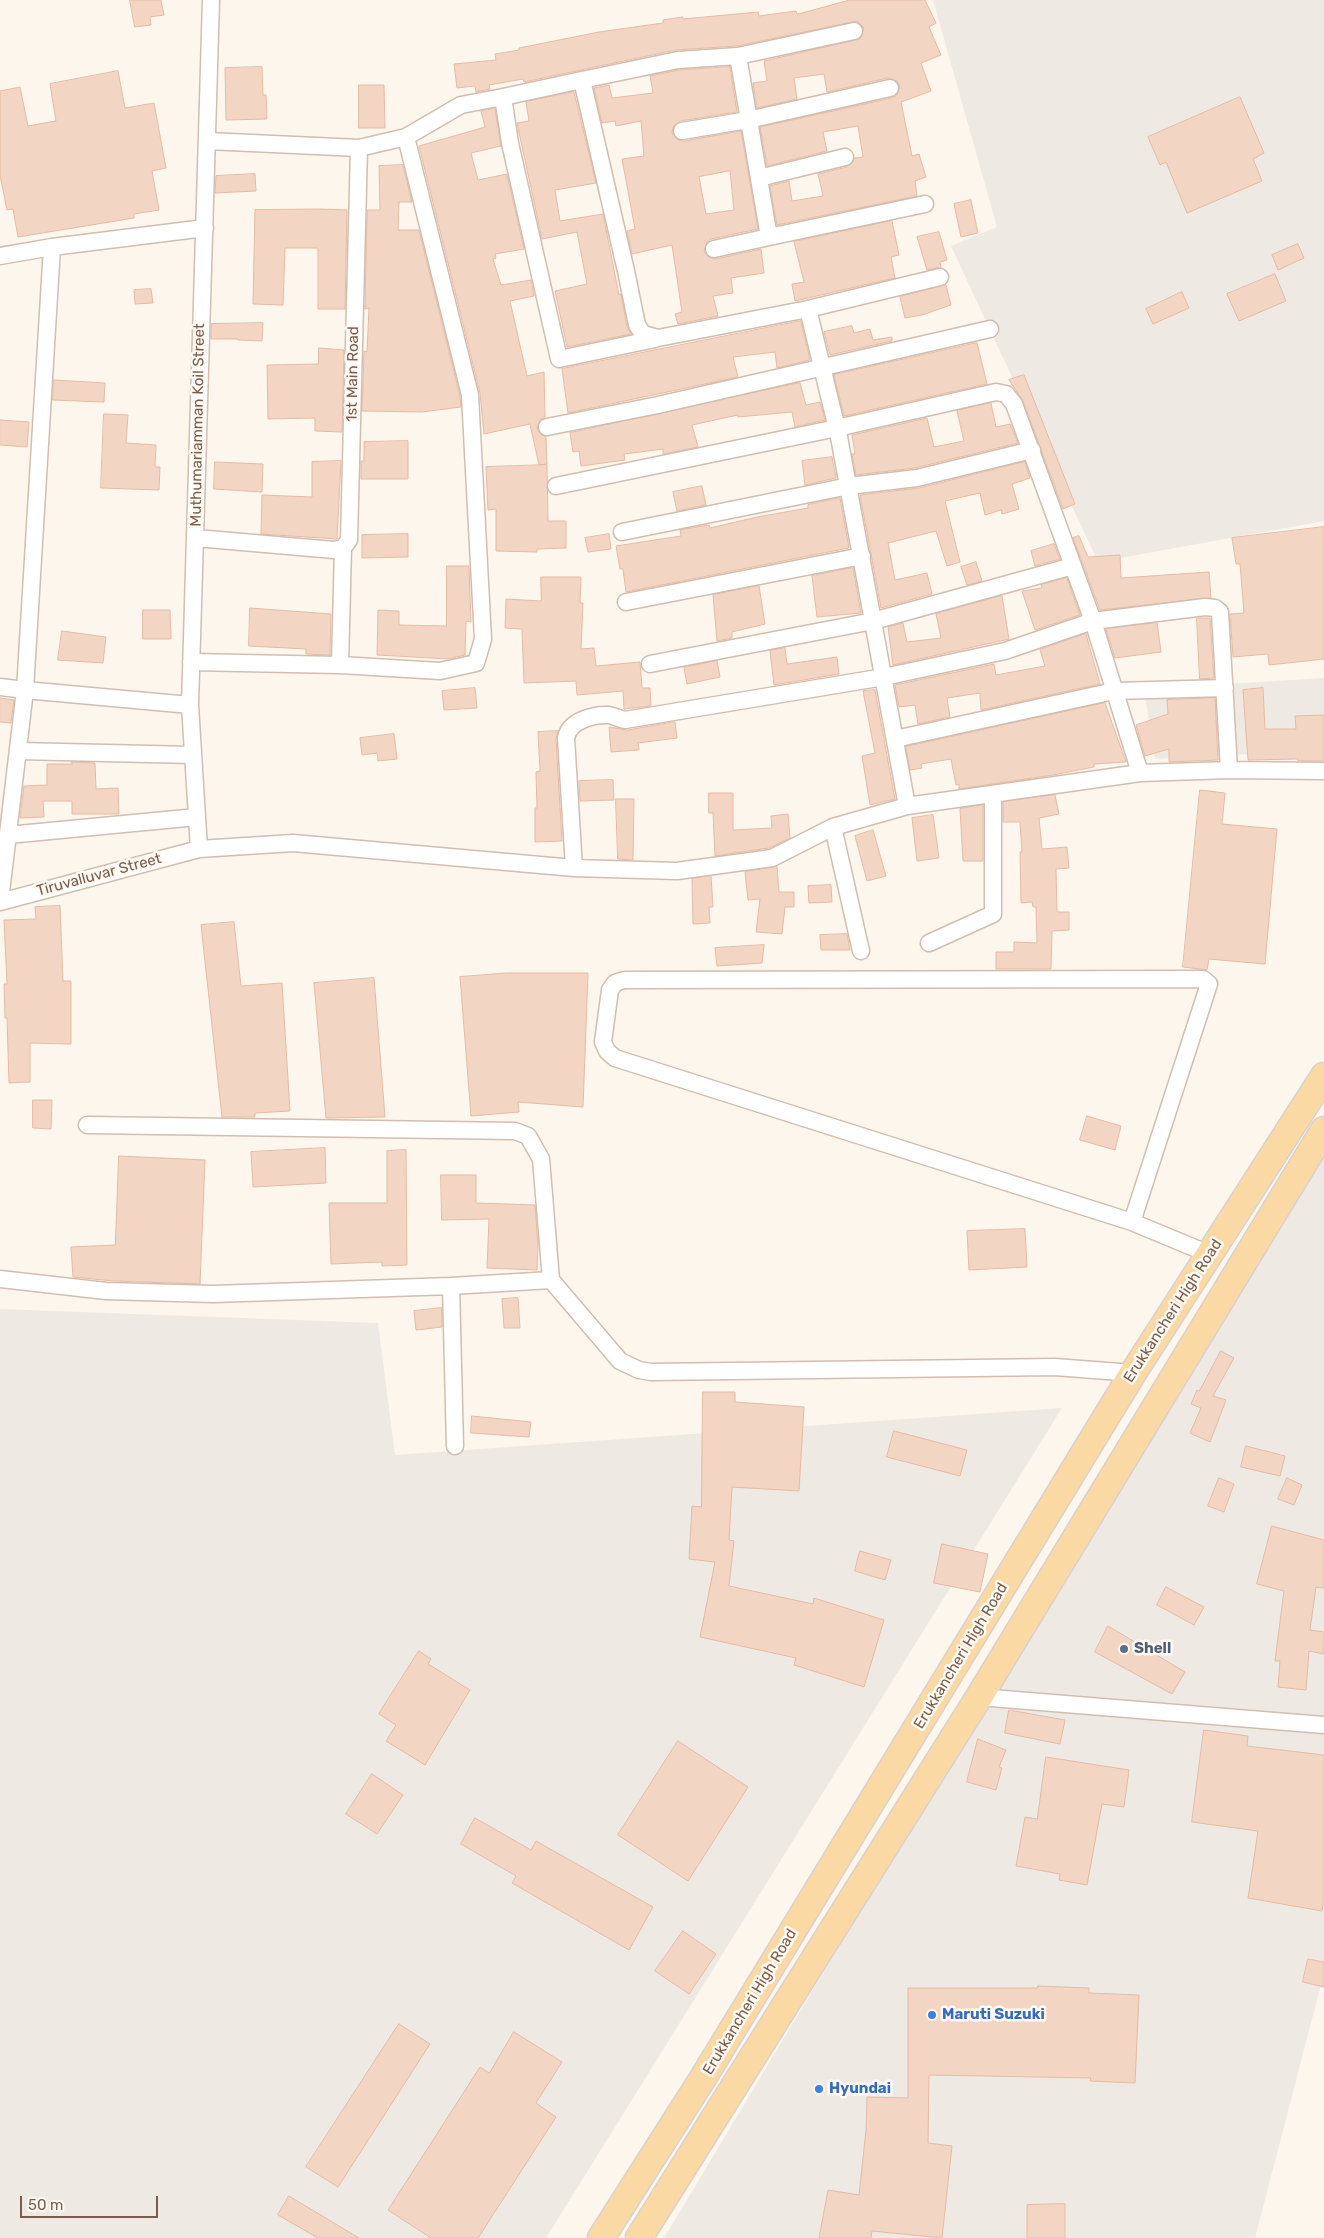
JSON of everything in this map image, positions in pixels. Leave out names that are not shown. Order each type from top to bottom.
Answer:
[{"type":"main road","name":"Erukkancheri High Road","points":[[602,2238],[703,2078],[1133,1373],[1324,1076]]},
{"type":"main road","points":[[639,2238],[979,1697],[1324,1130]]},
{"type":"main road","points":[[1261,1173],[1286,1192]]},
{"type":"street","name":"Muthumariamman Koil Street","points":[[199,849],[190,706],[196,538],[198,370],[205,228],[211,0]]},
{"type":"street","points":[[208,140],[359,148],[406,137],[462,105],[678,60],[738,56],[854,31]]},
{"type":"street","points":[[738,56],[769,238]]},
{"type":"street","points":[[582,80],[637,325],[643,334],[658,338]]},
{"type":"street","points":[[682,131],[748,120],[890,88]]},
{"type":"street","points":[[503,97],[510,143],[559,359],[808,309],[940,277]]},
{"type":"street","points":[[191,662],[340,665],[440,671],[457,669],[476,662],[483,639],[470,395],[406,137]]},
{"type":"street","name":"1st Main Road","points":[[340,665],[343,548],[349,540],[359,148]]},
{"type":"street","points":[[759,178],[845,158]]},
{"type":"street","points":[[714,249],[925,204]]},
{"type":"street","points":[[0,256],[52,247],[205,228]]},
{"type":"street","points":[[0,901],[25,690],[52,247]]},
{"type":"street","points":[[808,309],[849,486],[907,806]]},
{"type":"street","points":[[547,427],[822,369],[990,329]]},
{"type":"street","points":[[556,486],[837,428],[996,392],[1006,394],[1014,404],[1032,450],[1093,621],[1140,774]]},
{"type":"street","points":[[622,532],[849,486],[917,478],[1032,450]]},
{"type":"street","points":[[196,538],[334,550],[343,548]]},
{"type":"street","points":[[626,602],[862,556]]},
{"type":"street","points":[[650,664],[874,620],[1073,566]]},
{"type":"street","points":[[574,868],[566,738],[567,730],[576,722],[609,715],[624,720],[884,677],[1005,651],[1093,621],[1205,606],[1215,608],[1220,612],[1222,618],[1229,770]]},
{"type":"street","points":[[0,687],[190,706]]},
{"type":"street","points":[[895,739],[1114,691],[1225,688]]},
{"type":"street","points":[[18,751],[193,755]]},
{"type":"street","name":"Tiruvalluvar Street","points":[[0,901],[199,849],[293,843],[574,868],[676,872],[772,858],[833,827],[907,806],[1140,774],[1229,770],[1324,771]]},
{"type":"street","points":[[930,943],[994,914],[993,794]]},
{"type":"street","points":[[8,835],[197,817]]},
{"type":"street","points":[[833,827],[861,951]]},
{"type":"street","points":[[1132,1222],[1209,984],[1203,979],[624,980],[616,983],[610,990],[603,1042],[607,1051],[615,1058],[1132,1222],[1210,1254]]},
{"type":"street","points":[[87,1125],[514,1131],[528,1136],[541,1158],[551,1280],[620,1361],[639,1370],[1055,1367],[1133,1373]]},
{"type":"street","points":[[0,1279],[106,1291],[213,1294],[451,1286],[551,1280]]},
{"type":"street","points":[[451,1286],[455,1446]]},
{"type":"street","points":[[979,1697],[1324,1726]]},
{"type":"shaded area","points":[[933,0],[1324,0],[1324,521],[1098,562],[951,246],[997,227]]},
{"type":"shaded area","points":[[1324,678],[1324,750],[1155,759],[1144,689]]},
{"type":"shaded area","points":[[1324,1138],[1324,1973],[1255,2238],[664,2238]]},
{"type":"shaded area","points":[[0,1309],[378,1323],[395,1455],[1062,1408],[546,2238],[0,2238]]},
{"type":"building","points":[[130,0],[161,0],[164,15],[150,17],[151,25],[135,27]]},
{"type":"building","points":[[850,0],[925,0],[936,23],[929,27],[941,55],[921,63],[931,91],[901,102],[912,156],[919,154],[926,177],[915,181],[917,196],[777,225],[770,186],[789,181],[792,201],[823,196],[818,174],[847,167],[855,158],[863,157],[858,126],[823,132],[827,151],[767,166],[760,127],[892,98],[897,95],[900,86],[897,81],[888,78],[827,92],[824,74],[794,78],[797,99],[757,108],[753,83],[767,81],[764,61],[860,39],[864,28],[857,21],[737,46],[676,50],[524,82],[523,79],[489,85],[490,89],[476,92],[475,86],[457,88],[454,64],[496,60],[495,54],[519,50],[519,48],[599,32],[663,23],[663,20],[683,17],[683,19],[758,12],[759,16],[796,11],[797,14]]},
{"type":"building","points":[[262,67],[263,95],[266,95],[267,119],[226,120],[225,68]]},
{"type":"building","points":[[730,67],[737,112],[680,121],[673,127],[672,133],[678,140],[684,141],[741,131],[758,229],[711,239],[707,242],[704,251],[707,256],[716,259],[761,249],[764,273],[731,278],[733,293],[713,296],[718,316],[678,324],[675,314],[682,312],[672,245],[632,254],[627,231],[635,229],[622,159],[644,156],[641,121],[616,126],[615,121],[602,123],[594,88],[609,85],[612,98],[653,93],[650,76],[679,70]],"holes":[[[730,171],[734,210],[706,214],[699,177]]]},
{"type":"building","points":[[118,71],[125,108],[154,103],[166,168],[152,171],[159,210],[134,214],[134,218],[18,237],[13,209],[7,210],[0,175],[0,91],[20,87],[28,126],[56,121],[50,84]]},
{"type":"building","points":[[359,85],[384,85],[385,128],[359,128]]},
{"type":"building","points":[[574,92],[596,183],[555,190],[560,221],[603,214],[619,295],[621,294],[627,327],[631,334],[567,347],[555,291],[587,284],[577,232],[542,239],[517,123],[529,121],[526,102]]},
{"type":"building","points":[[1240,97],[1264,153],[1253,159],[1262,181],[1187,213],[1166,162],[1160,165],[1148,137]]},
{"type":"building","points":[[495,109],[501,146],[471,153],[478,180],[507,174],[524,249],[495,254],[496,258],[493,259],[501,285],[531,280],[534,296],[510,301],[527,376],[544,372],[545,417],[540,420],[537,428],[540,434],[546,437],[547,464],[539,465],[530,424],[484,434],[480,393],[419,146],[485,127],[481,111]]},
{"type":"building","points":[[403,165],[412,202],[399,202],[398,230],[419,230],[460,396],[461,407],[422,412],[362,411],[364,351],[367,352],[369,308],[365,309],[367,210],[380,210],[379,166]]},
{"type":"building","points":[[255,174],[256,191],[215,193],[216,176]]},
{"type":"building","points":[[971,200],[978,233],[961,237],[954,204]]},
{"type":"building","points":[[255,210],[347,210],[345,309],[318,309],[318,248],[285,248],[283,305],[253,304]]},
{"type":"building","points":[[892,221],[899,255],[891,257],[895,278],[795,301],[792,284],[804,282],[794,242]]},
{"type":"building","points":[[939,232],[947,260],[940,262],[941,267],[927,270],[917,237]]},
{"type":"building","points":[[1298,244],[1304,258],[1278,270],[1272,255]]},
{"type":"building","points":[[1275,274],[1286,301],[1239,321],[1227,294]]},
{"type":"building","points":[[946,285],[951,305],[922,315],[905,318],[900,297]]},
{"type":"building","points":[[151,289],[153,303],[135,304],[134,290]]},
{"type":"building","points":[[1182,292],[1189,308],[1153,324],[1146,309]]},
{"type":"building","points":[[801,321],[810,360],[777,368],[775,352],[733,357],[738,377],[568,413],[562,369]]},
{"type":"building","points":[[263,323],[262,341],[211,339],[211,324]]},
{"type":"building","points":[[852,326],[854,333],[870,329],[873,340],[892,337],[892,341],[830,355],[824,332]]},
{"type":"building","points":[[977,343],[987,384],[844,416],[834,375]]},
{"type":"building","points":[[319,348],[344,350],[342,432],[315,431],[315,418],[268,419],[267,365],[318,364]]},
{"type":"building","points":[[1024,375],[1075,504],[1063,509],[1023,401],[1009,380]]},
{"type":"building","points":[[54,380],[105,383],[104,402],[53,400]]},
{"type":"building","points":[[800,383],[806,405],[820,402],[825,420],[795,427],[792,412],[738,417],[738,415],[692,425],[698,447],[663,454],[663,449],[624,454],[625,460],[581,466],[579,451],[573,452],[570,433]]},
{"type":"building","points":[[991,403],[996,427],[1010,424],[1018,443],[915,468],[856,475],[852,454],[855,454],[852,435],[927,418],[934,447],[964,441],[957,411]]},
{"type":"building","points":[[104,414],[128,415],[126,443],[156,445],[155,467],[160,467],[159,490],[101,488]]},
{"type":"building","points":[[0,420],[29,422],[27,447],[0,445]]},
{"type":"building","points":[[408,441],[408,479],[361,479],[361,461],[364,461],[364,442]]},
{"type":"building","points":[[832,457],[836,478],[805,485],[802,461]]},
{"type":"building","points":[[341,461],[337,539],[261,534],[262,495],[312,497],[312,462]]},
{"type":"building","points":[[215,462],[263,464],[262,492],[214,489]]},
{"type":"building","points":[[1025,462],[1030,478],[1012,484],[1019,509],[1002,514],[1001,510],[985,515],[980,493],[945,501],[960,562],[947,566],[936,531],[888,543],[895,580],[927,573],[932,594],[881,608],[860,495],[919,488]]},
{"type":"building","points":[[547,465],[548,521],[566,521],[566,548],[537,549],[537,552],[496,551],[496,509],[488,510],[486,467]]},
{"type":"building","points":[[702,486],[706,505],[677,511],[673,492]]},
{"type":"building","points":[[840,498],[849,548],[626,592],[623,569],[620,569],[616,546],[681,536],[680,530],[709,525],[710,528],[808,508],[808,505]]},
{"type":"building","points":[[1324,527],[1324,659],[1269,665],[1268,654],[1233,657],[1230,614],[1244,613],[1240,564],[1236,564],[1232,538]]},
{"type":"building","points":[[408,534],[408,557],[362,558],[362,535]]},
{"type":"building","points":[[609,534],[611,549],[588,552],[585,538]]},
{"type":"building","points":[[1079,536],[1088,557],[1120,555],[1121,578],[1209,572],[1211,598],[1100,610],[1073,538]]},
{"type":"building","points":[[1054,544],[1060,559],[1035,566],[1031,551]]},
{"type":"building","points":[[976,562],[982,581],[967,585],[961,567]]},
{"type":"building","points":[[447,566],[469,566],[471,622],[466,621],[465,655],[449,659],[377,655],[378,610],[399,611],[399,625],[446,626]]},
{"type":"building","points":[[853,568],[861,613],[817,617],[812,576]]},
{"type":"building","points":[[541,577],[581,577],[580,603],[583,603],[581,649],[594,648],[596,666],[640,662],[642,688],[650,688],[651,706],[624,709],[623,691],[577,695],[576,681],[524,683],[522,629],[505,628],[506,599],[541,601]]},
{"type":"building","points":[[1067,578],[1080,615],[1035,630],[1022,591],[1042,588],[1041,585]]},
{"type":"building","points":[[759,586],[765,624],[732,632],[732,638],[717,641],[713,595]]},
{"type":"building","points":[[1002,596],[1009,639],[893,665],[888,627],[903,623],[907,642],[941,638],[936,614]]},
{"type":"building","points":[[250,608],[331,614],[330,655],[306,654],[306,649],[249,646]]},
{"type":"building","points":[[143,610],[170,610],[171,639],[143,639]]},
{"type":"building","points":[[1197,618],[1210,618],[1214,678],[1200,679]]},
{"type":"building","points":[[1157,623],[1161,652],[1115,658],[1106,629]]},
{"type":"building","points":[[62,631],[106,637],[103,663],[58,660]]},
{"type":"building","points":[[1086,634],[1100,684],[981,710],[980,693],[947,698],[950,717],[918,724],[915,705],[899,707],[895,685],[994,664],[996,675],[1045,666],[1040,650]]},
{"type":"building","points":[[785,648],[787,664],[837,657],[839,674],[774,685],[770,651]]},
{"type":"building","points":[[717,661],[720,677],[687,684],[684,668]]},
{"type":"building","points":[[475,688],[477,708],[444,710],[442,691]]},
{"type":"building","points":[[1263,688],[1265,729],[1296,729],[1295,716],[1324,715],[1324,761],[1298,761],[1298,759],[1248,760],[1243,690]]},
{"type":"building","points":[[875,690],[895,799],[870,805],[862,756],[875,753],[863,691]]},
{"type":"building","points":[[0,698],[14,700],[11,723],[0,722]]},
{"type":"building","points":[[1215,698],[1218,760],[1169,762],[1169,749],[1145,756],[1136,725],[1168,714],[1167,700]]},
{"type":"building","points":[[1105,703],[1126,762],[1094,764],[1094,767],[1053,775],[959,789],[959,784],[956,785],[951,759],[921,764],[922,768],[910,770],[906,747]]},
{"type":"building","points":[[675,722],[677,738],[638,743],[639,750],[611,752],[609,727],[627,730]]},
{"type":"building","points":[[558,731],[556,739],[562,841],[535,842],[535,808],[537,808],[536,772],[540,771],[538,732]]},
{"type":"building","points":[[394,734],[397,759],[378,761],[377,753],[362,755],[360,738]]},
{"type":"building","points":[[72,762],[95,763],[96,789],[118,788],[119,814],[72,814],[72,801],[43,801],[44,817],[20,818],[24,786],[47,785],[47,764],[72,764]]},
{"type":"building","points":[[613,780],[614,800],[580,801],[579,781]]},
{"type":"building","points":[[1200,790],[1225,793],[1222,824],[1277,829],[1265,964],[1209,959],[1207,970],[1183,967]]},
{"type":"building","points":[[709,793],[733,793],[733,830],[772,828],[771,816],[788,814],[790,838],[769,848],[715,856],[713,813],[709,813]]},
{"type":"building","points":[[1055,795],[1059,814],[1039,818],[1042,849],[1067,847],[1069,868],[1056,869],[1057,912],[1069,912],[1069,930],[1052,931],[1051,969],[996,969],[996,952],[1014,952],[1014,942],[1037,943],[1036,907],[1033,907],[1032,902],[1021,903],[1020,852],[1022,852],[1020,822],[1003,822],[1003,802]]},
{"type":"building","points":[[616,799],[634,799],[633,860],[618,859]]},
{"type":"building","points":[[983,805],[983,861],[963,861],[960,809]]},
{"type":"building","points":[[933,815],[939,858],[917,861],[912,818]]},
{"type":"building","points":[[873,830],[886,876],[867,881],[855,836]]},
{"type":"building","points":[[777,867],[779,892],[794,892],[794,907],[785,907],[782,934],[756,932],[760,899],[748,900],[745,872]]},
{"type":"building","points":[[711,876],[713,907],[709,907],[710,923],[693,924],[692,879]]},
{"type":"building","points":[[831,885],[832,902],[809,903],[808,886]]},
{"type":"building","points":[[60,906],[63,981],[71,981],[71,1044],[30,1043],[30,1082],[9,1083],[7,1018],[5,1018],[4,984],[7,984],[4,920],[36,919],[35,907]]},
{"type":"building","points":[[234,922],[241,986],[282,983],[290,1111],[255,1113],[255,1117],[222,1117],[201,925]]},
{"type":"building","points":[[847,934],[850,950],[821,950],[820,935]]},
{"type":"building","points":[[764,945],[762,963],[717,966],[715,948]]},
{"type":"building","points":[[507,973],[588,973],[583,1107],[518,1102],[519,1112],[471,1116],[460,977]]},
{"type":"building","points":[[374,978],[385,1117],[326,1118],[314,983]]},
{"type":"building","points":[[33,1100],[52,1100],[51,1129],[33,1128]]},
{"type":"building","points":[[1087,1116],[1121,1126],[1115,1150],[1080,1140]]},
{"type":"building","points":[[325,1148],[326,1183],[253,1187],[251,1152]]},
{"type":"building","points":[[406,1150],[407,1265],[382,1266],[382,1262],[331,1264],[329,1203],[387,1203],[387,1151]]},
{"type":"building","points":[[119,1156],[205,1160],[200,1284],[113,1281],[73,1277],[71,1247],[115,1245]]},
{"type":"building","points":[[441,1175],[476,1175],[476,1203],[535,1205],[538,1245],[537,1270],[487,1268],[489,1219],[442,1220]]},
{"type":"building","points":[[1025,1229],[1027,1267],[969,1270],[967,1231]]},
{"type":"building","points":[[518,1298],[520,1328],[504,1328],[502,1299]]},
{"type":"building","points":[[442,1308],[442,1327],[416,1330],[414,1311]]},
{"type":"building","points":[[1221,1351],[1234,1358],[1213,1396],[1226,1400],[1210,1442],[1190,1433],[1201,1408],[1191,1404],[1197,1390],[1199,1391]]},
{"type":"building","points":[[703,1392],[735,1392],[735,1402],[804,1407],[799,1491],[732,1487],[729,1540],[734,1541],[729,1586],[813,1604],[814,1598],[884,1620],[864,1687],[794,1665],[796,1658],[700,1637],[715,1562],[689,1559],[692,1506],[701,1507]]},
{"type":"building","points":[[472,1416],[531,1422],[529,1437],[471,1433]]},
{"type":"building","points":[[894,1431],[967,1450],[960,1476],[887,1457]]},
{"type":"building","points":[[1246,1446],[1285,1456],[1280,1476],[1241,1467]]},
{"type":"building","points":[[1219,1478],[1234,1484],[1224,1512],[1208,1506]]},
{"type":"building","points":[[1287,1478],[1302,1485],[1294,1505],[1278,1499]]},
{"type":"building","points":[[1272,1526],[1324,1540],[1324,1588],[1316,1587],[1310,1630],[1324,1632],[1324,1654],[1309,1651],[1306,1690],[1278,1687],[1280,1661],[1275,1661],[1284,1591],[1257,1584]]},
{"type":"building","points":[[942,1544],[988,1554],[980,1592],[934,1583]]},
{"type":"building","points":[[860,1551],[891,1560],[885,1580],[855,1571]]},
{"type":"building","points":[[1166,1587],[1204,1607],[1194,1625],[1157,1605]]},
{"type":"building","points":[[1108,1626],[1185,1672],[1172,1694],[1095,1652]]},
{"type":"building","points":[[419,1651],[431,1659],[428,1664],[470,1690],[425,1765],[386,1741],[396,1725],[379,1714]]},
{"type":"building","points":[[1009,1710],[1065,1720],[1060,1744],[1005,1733]]},
{"type":"building","points":[[1204,1730],[1248,1736],[1247,1746],[1324,1755],[1324,1898],[1322,1911],[1248,1898],[1258,1831],[1192,1822]]},
{"type":"building","points":[[978,1739],[1006,1750],[999,1767],[1002,1768],[996,1790],[967,1782]]},
{"type":"building","points":[[678,1741],[748,1787],[688,1881],[618,1835]]},
{"type":"building","points":[[1046,1757],[1129,1770],[1124,1807],[1102,1804],[1087,1885],[1059,1880],[1060,1874],[1016,1866],[1025,1817],[1037,1819]]},
{"type":"building","points":[[372,1774],[403,1795],[377,1834],[346,1814]]},
{"type":"building","points":[[475,1818],[531,1850],[536,1841],[653,1907],[629,1950],[512,1883],[516,1876],[461,1844]]},
{"type":"building","points":[[683,1931],[716,1954],[689,1994],[655,1971]]},
{"type":"building","points":[[1308,1959],[1324,1962],[1324,1987],[1303,1982]]},
{"type":"building","points":[[1038,1986],[1089,1988],[1089,1993],[1139,1995],[1135,2083],[1090,2081],[1091,2078],[929,2075],[928,2143],[952,2146],[942,2238],[872,2231],[871,2238],[819,2238],[828,2190],[859,2195],[866,2130],[867,2097],[908,2098],[908,1988],[1037,1988]]},
{"type":"building","points":[[399,2024],[430,2044],[338,2187],[306,2167]]},
{"type":"building","points":[[514,2032],[562,2062],[536,2103],[556,2117],[478,2238],[431,2238],[388,2210],[480,2067],[489,2073]]},
{"type":"building","points":[[289,2196],[359,2238],[318,2238],[278,2215]]},
{"type":"building","points":[[1065,2204],[1065,2238],[1027,2238],[1027,2205]]},
{"type":"place","name":"Shell","points":[[1124,1649]]},
{"type":"place","name":"Maruti Suzuki","points":[[932,2015]]},
{"type":"place","name":"Hyundai","points":[[819,2089]]}]
